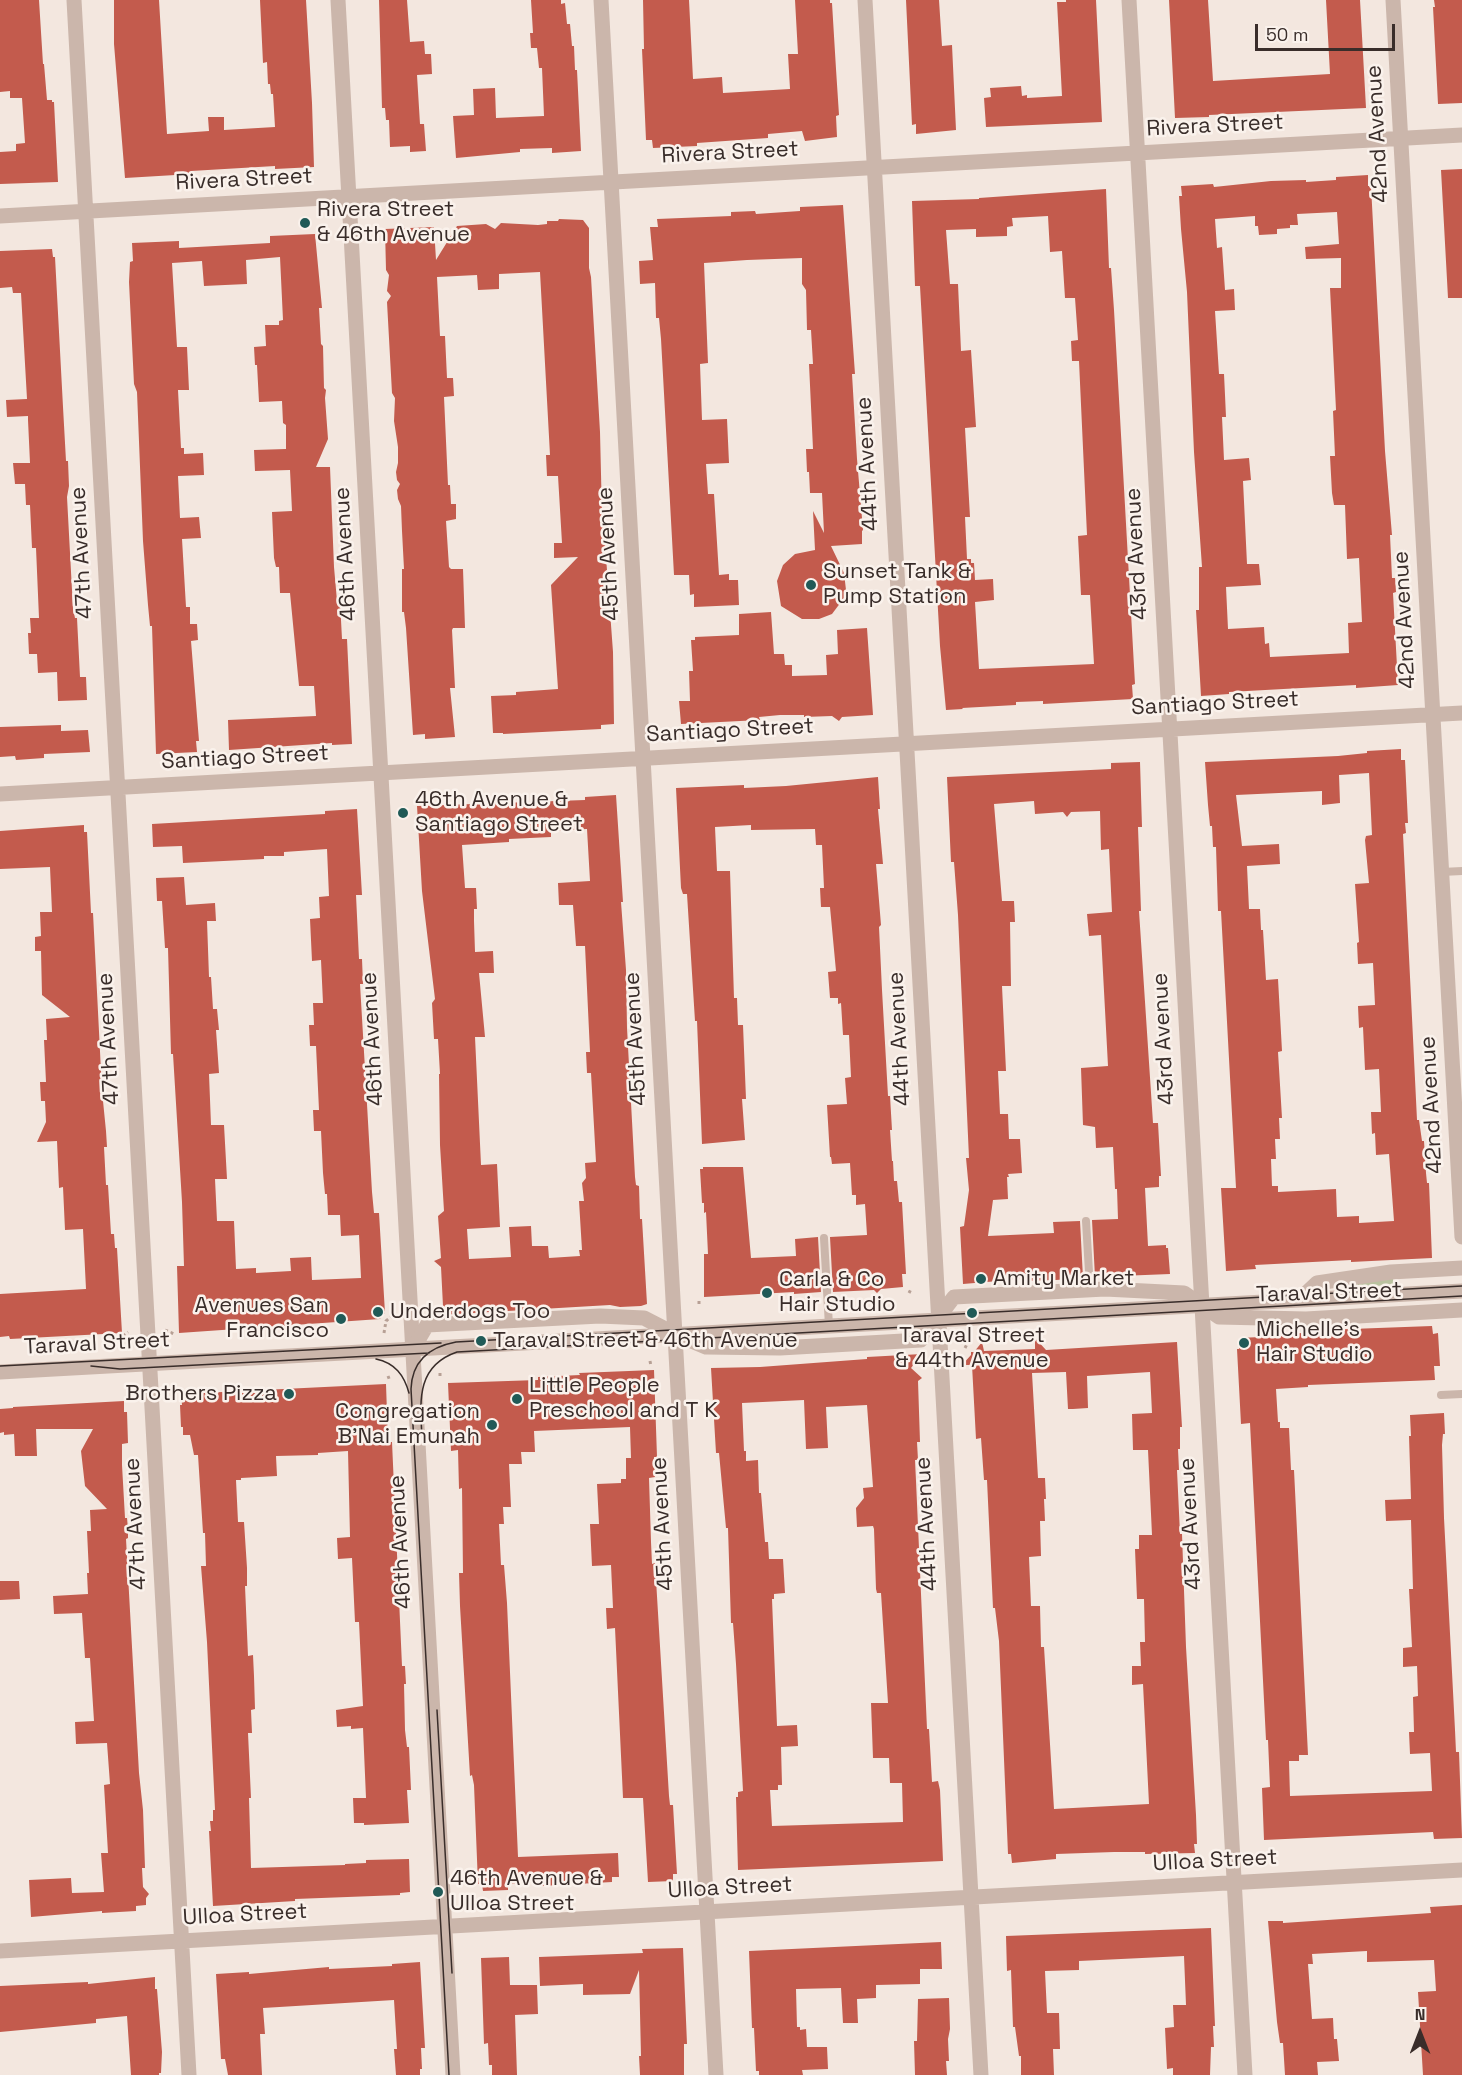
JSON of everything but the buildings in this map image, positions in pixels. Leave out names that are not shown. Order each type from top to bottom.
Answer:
[{"type":"street","name":"47th Avenue","points":[[74,0],[189,2075]]},
{"type":"street","name":"46th Avenue","points":[[338,0],[453,2075]]},
{"type":"street","name":"45th Avenue","points":[[601,0],[716,2075]]},
{"type":"street","name":"44th Avenue","points":[[865,0],[981,2075]]},
{"type":"street","name":"43rd Avenue","points":[[1129,0],[1245,2075]]},
{"type":"street","name":"42nd Avenue","points":[[1393,0],[1462,1237]]},
{"type":"street","name":"Rivera Street","points":[[0,216],[1462,135]]},
{"type":"street","name":"Santiago Street","points":[[0,794],[1462,713]]},
{"type":"street","name":"Taraval Street","points":[[1299,1300],[1317,1283],[1391,1272],[1462,1268]]},
{"type":"street","name":"Taraval Street","points":[[413,1349],[427,1325],[600,1316],[644,1318],[675,1335],[706,1347],[802,1347],[921,1340],[939,1320],[954,1297],[1090,1289],[1184,1293],[1219,1317],[1295,1319],[1462,1310]]},
{"type":"street","name":"Taraval Street","points":[[0,1372],[1462,1291]]},
{"type":"street","name":"Ulloa Street","points":[[0,1951],[1462,1870]]},
{"type":"lane","points":[[1442,872],[1462,871]]},
{"type":"lane","points":[[1086,1221],[1090,1289]]},
{"type":"lane","points":[[824,1238],[829,1326]]},
{"type":"lane","points":[[1441,1395],[1462,1394]]},
{"type":"path","points":[[384,1333],[386,1322],[392,1316]]},
{"type":"path","points":[[165,1330],[174,1335]]},
{"type":"path","points":[[123,1336],[128,1332]]},
{"type":"path","points":[[388,1376],[390,1381]]},
{"type":"green space","points":[[1393,1277],[1393,1285],[1352,1287],[1352,1284]]},
{"type":"tram line","points":[[449,2075],[411,1389],[412,1379],[419,1363],[430,1352],[456,1342],[1462,1286]]},
{"type":"tram line","points":[[422,1437],[421,1398],[427,1376],[434,1366],[457,1352],[1462,1296]]},
{"type":"tram line","points":[[0,1366],[441,1343]]},
{"type":"tram line","points":[[91,1366],[120,1369],[429,1353]]},
{"type":"tram line","points":[[376,1359],[388,1363],[398,1371],[409,1393]]},
{"type":"tram line","points":[[437,1710],[452,1973]]},
{"type":"place","name":"Rivera Street & 46th Avenue","points":[[305,223]]},
{"type":"place","name":"Sunset Tank & Pump Station","points":[[811,585]]},
{"type":"place","name":"46th Avenue & Santiago Street","points":[[403,813]]},
{"type":"place","name":"Amity Market","points":[[981,1279]]},
{"type":"place","name":"Carla & Co Hair Studio","points":[[767,1293]]},
{"type":"place","name":"Underdogs Too","points":[[378,1312]]},
{"type":"place","name":"Taraval Street & 44th Avenue","points":[[972,1313]]},
{"type":"place","name":"Avenues San Francisco","points":[[341,1319]]},
{"type":"place","name":"Taraval Street & 46th Avenue","points":[[481,1341]]},
{"type":"place","name":"Michelle's Hair Studio","points":[[1244,1343]]},
{"type":"place","name":"Brothers Pizza","points":[[289,1394]]},
{"type":"place","name":"Little People Preschool and T K","points":[[517,1399]]},
{"type":"place","name":"Congregation B'Nai Emunah","points":[[492,1425]]},
{"type":"place","name":"46th Avenue & Ulloa Street","points":[[438,1892]]}]
